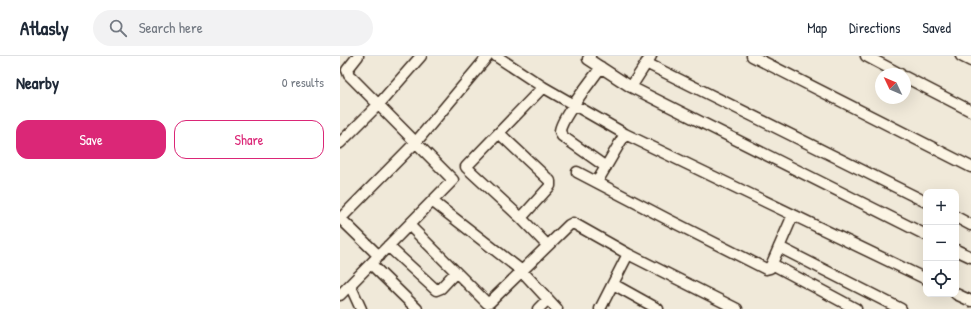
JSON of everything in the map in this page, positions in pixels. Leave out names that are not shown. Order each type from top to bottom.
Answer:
[{"type":"street","points":[[358,56],[347,70],[348,73],[454,180]]},
{"type":"street","points":[[340,143],[379,104],[421,56]]},
{"type":"street","points":[[379,256],[340,218],[416,142],[488,56]]},
{"type":"street","points":[[496,56],[543,87],[625,134],[923,279]]},
{"type":"street","points":[[752,56],[971,167]]},
{"type":"street","points":[[866,56],[889,68]]},
{"type":"street","points":[[961,56],[971,61]]},
{"type":"street","points":[[587,57],[601,68],[631,87],[923,233]]},
{"type":"street","points":[[631,87],[649,60],[923,200]]},
{"type":"street","points":[[601,68],[574,104],[560,126],[560,131],[562,136],[606,167]]},
{"type":"street","points":[[911,79],[971,111]]},
{"type":"street","points":[[340,295],[454,180],[543,87]]},
{"type":"street","points":[[499,133],[550,181],[550,186],[521,218]]},
{"type":"street","points":[[598,182],[625,134]]},
{"type":"street","points":[[466,167],[521,218],[547,245]]},
{"type":"street","points":[[577,172],[766,269],[770,268],[772,264],[793,215]]},
{"type":"street","points":[[432,201],[522,271],[557,309]]},
{"type":"street","points":[[959,219],[971,225]]},
{"type":"street","points":[[409,225],[456,272],[487,306],[547,245],[573,223],[628,254],[737,309]]},
{"type":"street","points":[[388,246],[436,290],[456,272]]},
{"type":"street","points":[[779,247],[901,309]]},
{"type":"street","points":[[959,252],[971,258]]},
{"type":"street","points":[[600,309],[628,254]]},
{"type":"street","points":[[371,264],[417,309]]},
{"type":"street","points":[[772,264],[856,309]]},
{"type":"street","points":[[613,284],[658,309]]},
{"type":"street","points":[[350,285],[362,309]]},
{"type":"street","points":[[959,295],[971,301]]},
{"type":"street","points":[[538,309],[548,299]]}]
